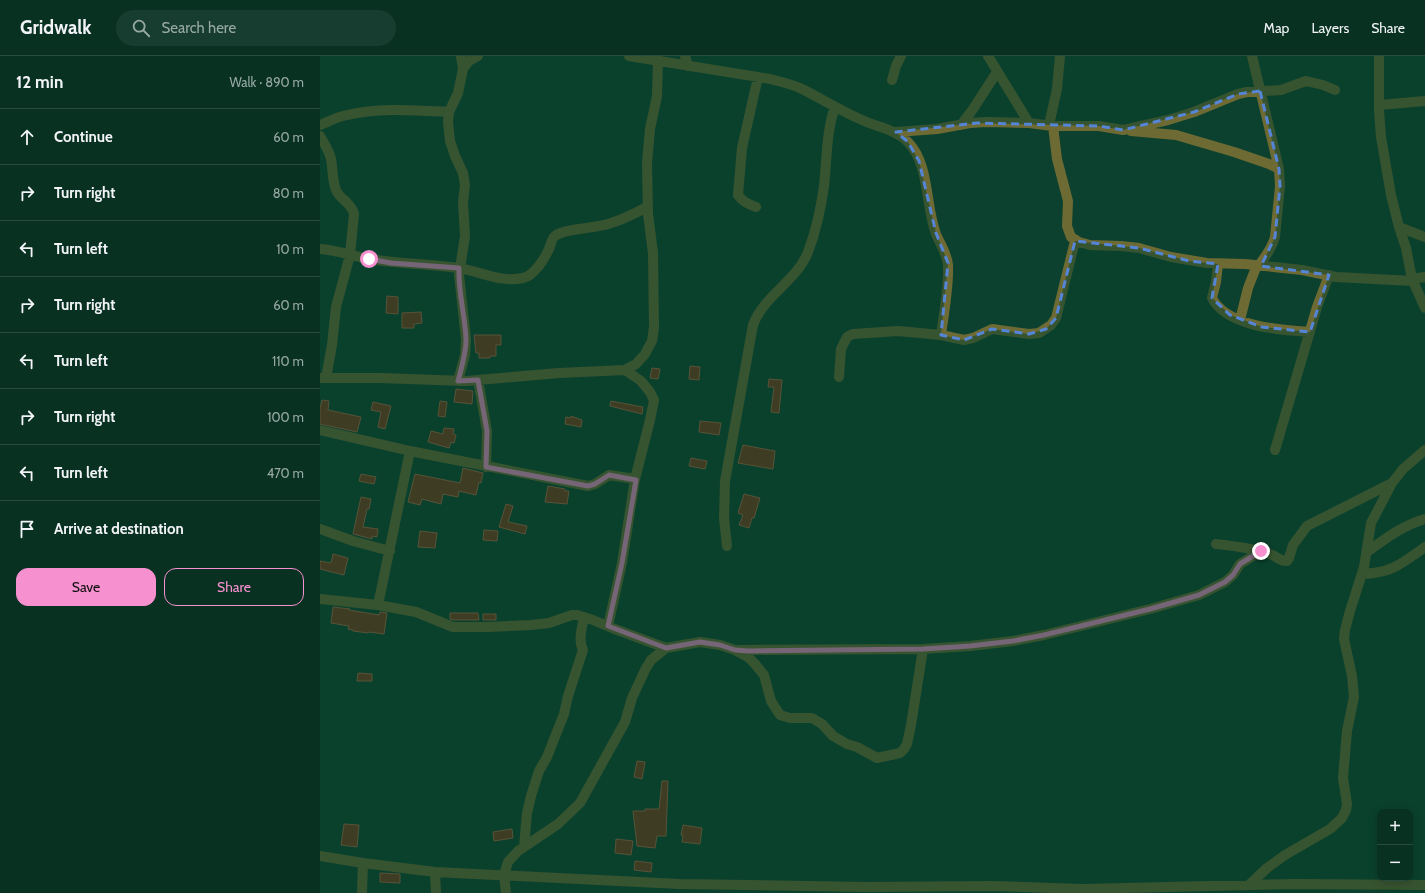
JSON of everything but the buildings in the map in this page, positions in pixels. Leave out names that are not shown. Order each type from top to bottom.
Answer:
[{"type":"street","points":[[458,381],[465,355],[466,339],[459,288],[459,268],[464,236],[462,202],[465,185],[463,173],[450,141],[448,122],[449,112],[458,93],[463,69],[461,56]]},
{"type":"street","points":[[463,69],[469,61],[478,56]]},
{"type":"street","points":[[629,56],[758,77],[790,85],[863,120],[896,132],[908,142],[919,161],[926,184],[930,213],[936,233],[945,251],[948,263],[941,334]]},
{"type":"street","points":[[685,56],[688,66]]},
{"type":"street","points":[[892,80],[901,56]]},
{"type":"street","points":[[988,56],[1029,123]]},
{"type":"street","points":[[1060,56],[1058,90],[1051,126],[1068,201],[1067,226],[1075,240],[1090,245],[1139,248],[1177,258],[1218,264],[1258,265],[1366,279],[1413,280],[1425,277]]},
{"type":"street","points":[[1240,320],[1248,288],[1258,265],[1267,255],[1273,244],[1280,186],[1279,170],[1269,121],[1252,56]]},
{"type":"street","points":[[1379,56],[1379,105],[1382,144],[1391,195],[1406,248],[1413,280],[1425,308]]},
{"type":"street","points":[[320,136],[330,156],[336,190],[352,208],[354,214],[350,255],[336,307],[332,345],[323,378],[380,378],[458,381],[559,373],[625,370],[636,364],[645,354],[652,341],[654,327],[653,253],[647,207],[647,164],[650,129],[657,96],[658,61]]},
{"type":"street","points":[[961,124],[973,109],[997,72]]},
{"type":"street","points":[[756,207],[741,200],[738,194],[742,148],[758,77]]},
{"type":"street","points":[[1123,130],[1168,120],[1194,112],[1238,94],[1281,90],[1306,81],[1323,85],[1335,90]]},
{"type":"street","points":[[1379,105],[1425,101]]},
{"type":"street","points":[[727,546],[724,518],[725,481],[753,325],[762,308],[800,268],[808,252],[824,187],[829,133],[835,107]]},
{"type":"street","points":[[320,125],[343,116],[375,111],[400,109],[449,112]]},
{"type":"street","points":[[896,132],[937,129],[961,124],[986,122],[1029,123],[1051,126],[1099,126],[1176,135],[1240,154],[1279,170]]},
{"type":"street","points":[[320,249],[330,249],[350,255],[391,263],[459,268],[497,278],[524,278],[534,271],[540,264],[556,234],[608,224],[629,217],[647,207]]},
{"type":"street","points":[[1399,227],[1425,237]]},
{"type":"street","points":[[839,377],[843,345],[847,337],[853,334],[898,330],[941,334],[964,340],[973,338],[992,329],[1029,334],[1046,329],[1056,318],[1075,240]]},
{"type":"street","points":[[1218,264],[1212,298],[1220,307],[1240,320],[1262,327],[1310,332]]},
{"type":"street","points":[[1275,450],[1317,307],[1329,275]]},
{"type":"street","points":[[608,626],[622,563],[636,480],[654,400],[650,392],[641,381],[625,370]]},
{"type":"street","points":[[478,380],[487,431],[486,467]]},
{"type":"street","points":[[320,430],[486,467],[588,486],[595,484],[609,475],[636,480]]},
{"type":"street","points":[[1249,885],[1267,868],[1285,855],[1330,829],[1342,818],[1346,810],[1347,804],[1343,778],[1347,731],[1354,697],[1352,676],[1344,640],[1345,630],[1362,574],[1371,523],[1392,483],[1404,469],[1425,450]]},
{"type":"street","points":[[378,605],[410,451]]},
{"type":"street","points":[[1216,544],[1261,551],[1280,560],[1287,561],[1293,545],[1307,526],[1392,483]]},
{"type":"street","points":[[1367,552],[1414,522],[1425,519]]},
{"type":"street","points":[[320,529],[353,541],[390,551]]},
{"type":"street","points":[[1362,574],[1378,574],[1393,569],[1425,547]]},
{"type":"street","points":[[735,650],[923,649],[1013,641],[1044,635],[1150,609],[1199,595],[1225,582],[1233,575],[1240,564],[1261,551]]},
{"type":"street","points":[[320,599],[378,605],[416,612],[454,627],[549,624],[572,615],[584,617],[666,648]]},
{"type":"street","points":[[524,847],[527,813],[531,796],[539,771],[547,757],[564,714],[568,696],[583,650],[581,645],[581,636],[584,617]]},
{"type":"street","points":[[506,893],[504,875],[508,862],[524,847],[558,824],[580,803],[625,722],[632,698],[644,670],[651,660],[666,648],[700,642],[720,645],[735,650],[748,657],[764,675],[771,701],[780,715],[790,718],[812,718],[822,724],[833,736],[877,758],[900,753],[907,744],[923,649]]},
{"type":"street","points":[[320,856],[436,872],[504,875],[679,888],[745,884],[901,891],[992,886],[1128,890],[1249,885],[1425,885]]},
{"type":"street","points":[[362,893],[363,863]]},
{"type":"street","points":[[436,872],[436,893]]},
{"type":"street","points":[[745,884],[758,893]]},
{"type":"highlighted area","points":[[1260,91],[1279,169],[1280,186],[1275,237],[1261,266],[1329,275],[1310,332],[1262,327],[1230,315],[1212,298],[1218,264],[1189,261],[1139,248],[1075,241],[1056,318],[1046,329],[1029,334],[992,329],[964,340],[941,335],[948,263],[936,233],[919,161],[908,142],[896,132],[977,123],[1099,126],[1123,130],[1194,112],[1238,94]]},
{"type":"route","points":[[369,259],[391,263],[459,268],[459,288],[466,339],[465,355],[458,381],[478,380],[487,431],[486,467],[563,480],[588,486],[595,484],[609,475],[616,475],[636,480],[622,563],[608,626],[657,646],[671,648],[700,642],[720,645],[735,650],[748,651],[923,649],[1013,641],[1044,635],[1150,609],[1199,595],[1230,579],[1240,564],[1261,551]]}]
